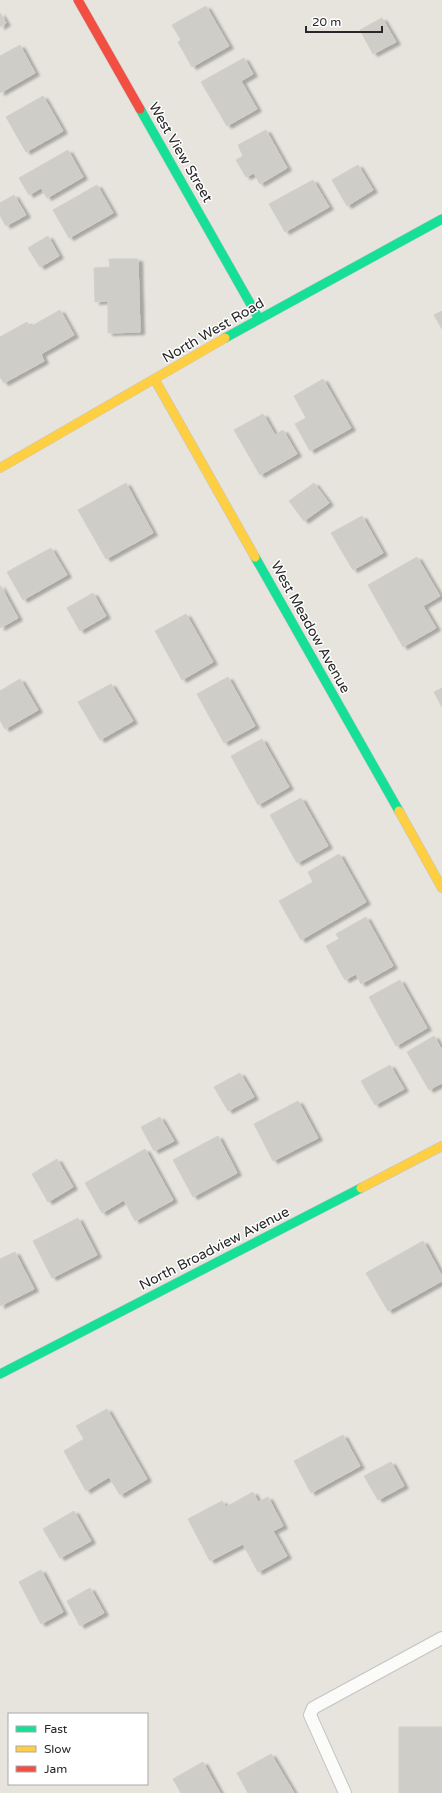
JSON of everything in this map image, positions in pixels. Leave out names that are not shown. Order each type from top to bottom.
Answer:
[{"type":"street","name":"West View Street","points":[[78,0],[259,319]]},
{"type":"street","name":"North West Road","points":[[0,468],[259,319],[442,219]]},
{"type":"street","name":"West Meadow Avenue","points":[[155,380],[442,888]]},
{"type":"street","name":"North Broadview Avenue","points":[[0,1374],[442,1146]]},
{"type":"lane","points":[[345,1793],[310,1714],[313,1708],[442,1638]]},
{"type":"building","points":[[206,6],[229,46],[192,67],[178,42],[181,40],[172,25]]},
{"type":"building","points":[[0,13],[6,23],[0,27]]},
{"type":"building","points":[[382,18],[396,42],[373,54],[360,30]]},
{"type":"building","points":[[20,45],[35,73],[0,93],[0,56]]},
{"type":"building","points":[[244,58],[253,74],[241,81],[257,109],[227,126],[201,82]]},
{"type":"building","points":[[43,96],[63,131],[26,152],[6,117]]},
{"type":"building","points":[[266,130],[287,168],[260,184],[254,173],[246,177],[236,160],[243,156],[238,145]]},
{"type":"building","points":[[68,150],[83,177],[47,198],[41,188],[29,195],[19,178]]},
{"type":"building","points":[[358,165],[373,190],[347,206],[332,180]]},
{"type":"building","points":[[313,180],[329,207],[285,232],[269,204]]},
{"type":"building","points":[[97,185],[113,213],[69,238],[53,210]]},
{"type":"building","points":[[14,195],[26,215],[6,226],[0,215],[0,203]]},
{"type":"building","points":[[48,236],[59,256],[40,267],[28,248]]},
{"type":"building","points":[[109,259],[138,259],[140,332],[108,333],[108,301],[95,302],[94,268],[110,267]]},
{"type":"building","points":[[60,310],[74,335],[41,354],[44,361],[4,383],[0,377],[0,337],[27,322],[30,327]]},
{"type":"building","points":[[442,311],[442,329],[434,315]]},
{"type":"building","points":[[323,379],[351,428],[310,451],[295,424],[306,418],[294,396]]},
{"type":"building","points":[[263,414],[275,435],[283,430],[297,454],[260,475],[234,430]]},
{"type":"building","points":[[126,483],[153,533],[106,559],[78,510]]},
{"type":"building","points":[[314,483],[329,503],[304,521],[289,501]]},
{"type":"building","points":[[362,516],[383,553],[353,570],[331,533]]},
{"type":"building","points":[[51,548],[67,575],[23,600],[7,572]]},
{"type":"building","points":[[417,557],[440,596],[423,606],[436,628],[403,647],[368,585]]},
{"type":"building","points":[[0,585],[18,618],[0,628]]},
{"type":"building","points":[[93,593],[106,616],[80,631],[67,608]]},
{"type":"building","points":[[186,614],[213,662],[182,680],[155,631]]},
{"type":"building","points":[[228,677],[255,726],[224,743],[197,694]]},
{"type":"building","points":[[20,679],[38,710],[5,729],[0,720],[0,691]]},
{"type":"building","points":[[111,684],[133,721],[100,740],[78,702]]},
{"type":"building","points":[[442,688],[442,707],[434,692]]},
{"type":"building","points":[[262,739],[289,787],[258,805],[231,756]]},
{"type":"building","points":[[301,798],[328,846],[297,863],[270,815]]},
{"type":"building","points":[[339,854],[366,902],[301,940],[279,901],[313,882],[308,872]]},
{"type":"building","points":[[366,917],[393,966],[361,984],[356,974],[345,980],[326,946],[339,939],[336,934]]},
{"type":"building","points":[[400,980],[427,1028],[396,1046],[369,997]]},
{"type":"building","points":[[434,1036],[442,1050],[442,1083],[429,1090],[407,1052]]},
{"type":"building","points":[[390,1065],[404,1089],[375,1105],[361,1081]]},
{"type":"building","points":[[240,1073],[254,1097],[228,1111],[214,1087]]},
{"type":"building","points":[[298,1101],[318,1138],[273,1161],[254,1124]]},
{"type":"building","points":[[160,1117],[174,1141],[154,1151],[141,1127]]},
{"type":"building","points":[[218,1136],[237,1173],[193,1197],[173,1160]]},
{"type":"building","points":[[145,1149],[173,1200],[135,1221],[124,1200],[102,1213],[85,1183]]},
{"type":"building","points":[[57,1159],[73,1187],[48,1202],[32,1174]]},
{"type":"building","points":[[78,1218],[97,1255],[52,1278],[33,1241]]},
{"type":"building","points":[[423,1241],[442,1276],[442,1281],[388,1311],[366,1273]]},
{"type":"building","points":[[15,1252],[34,1289],[0,1306],[0,1259]]},
{"type":"building","points":[[107,1409],[147,1479],[120,1495],[109,1477],[86,1491],[64,1451],[84,1439],[76,1426]]},
{"type":"building","points":[[343,1435],[360,1466],[311,1493],[294,1461]]},
{"type":"building","points":[[391,1462],[404,1486],[378,1500],[364,1476]]},
{"type":"building","points":[[253,1492],[258,1502],[268,1497],[283,1526],[273,1531],[287,1556],[258,1572],[243,1544],[210,1561],[188,1519],[222,1501],[226,1507]]},
{"type":"building","points":[[74,1511],[91,1541],[60,1558],[43,1529]]},
{"type":"building","points":[[41,1570],[63,1612],[41,1624],[19,1582]]},
{"type":"building","points":[[90,1588],[104,1613],[80,1626],[67,1601]]},
{"type":"building","points":[[399,1727],[442,1727],[442,1793],[399,1793]]},
{"type":"building","points":[[271,1754],[294,1793],[248,1793],[237,1773]]},
{"type":"building","points":[[203,1762],[220,1793],[181,1793],[173,1779]]},
{"type":"traffic: fast","points":[[140,109],[259,319]]},
{"type":"traffic: fast","points":[[225,338],[442,219]]},
{"type":"traffic: fast","points":[[255,557],[399,811]]},
{"type":"traffic: fast","points":[[0,1374],[361,1188]]},
{"type":"traffic: slow","points":[[0,468],[225,338]]},
{"type":"traffic: slow","points":[[155,380],[255,557]]},
{"type":"traffic: slow","points":[[399,811],[442,888]]},
{"type":"traffic: slow","points":[[361,1188],[442,1146]]},
{"type":"traffic: jam","points":[[78,0],[140,109]]}]
